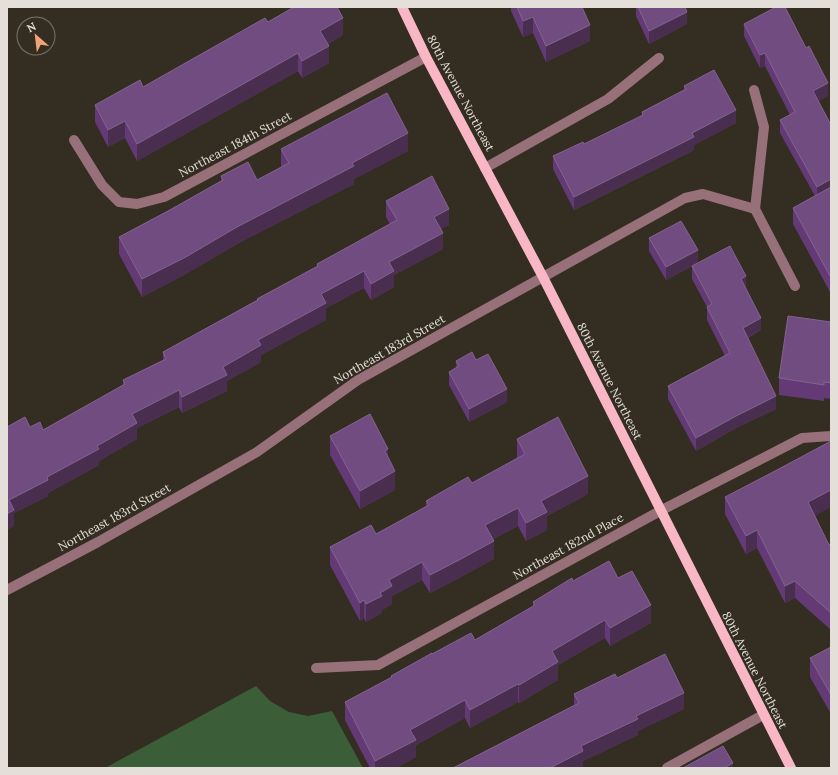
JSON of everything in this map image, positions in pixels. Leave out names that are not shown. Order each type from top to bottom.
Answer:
[{"type":"main road","name":"80th Avenue Northeast","points":[[402,7],[426,57],[543,277],[791,768]]},
{"type":"street","name":"Northeast 184th Street","points":[[74,140],[102,185],[119,202],[137,204],[164,197],[426,57]]},
{"type":"street","points":[[485,168],[608,99],[659,58]]},
{"type":"street","points":[[754,90],[764,127],[755,208],[795,286]]},
{"type":"street","name":"Northeast 183rd Street","points":[[7,590],[98,542],[257,452],[358,380],[686,198],[703,194],[755,208]]},
{"type":"street","name":"Northeast 182nd Place","points":[[316,668],[378,665],[660,511],[802,438],[831,436]]},
{"type":"street","points":[[667,768],[764,715]]},
{"type":"green space","points":[[256,686],[270,701],[289,712],[308,716],[332,711],[363,768],[105,768]]},
{"type":"building","points":[[294,7],[337,7],[343,18],[320,31],[329,46],[302,61],[298,53],[137,144],[125,121],[108,130],[95,105],[140,80],[143,87],[265,18],[268,22]]},
{"type":"building","points":[[517,7],[582,7],[590,25],[546,46],[533,17],[523,21]]},
{"type":"building","points":[[638,7],[685,7],[687,12],[649,31]]},
{"type":"building","points":[[776,7],[785,7],[806,48],[809,46],[828,83],[813,91],[831,125],[831,179],[817,187],[780,120],[795,112],[765,53],[760,55],[744,24]]},
{"type":"building","points":[[714,70],[736,110],[692,133],[694,137],[574,197],[553,156],[583,142],[584,144],[643,115],[642,112],[686,89],[684,86]]},
{"type":"building","points":[[387,93],[408,133],[352,163],[354,166],[237,227],[184,258],[142,279],[119,237],[223,180],[221,176],[248,162],[257,180],[289,163],[281,149]]},
{"type":"building","points":[[432,176],[449,209],[434,217],[443,233],[389,262],[394,271],[371,284],[364,271],[321,294],[326,303],[258,340],[261,345],[223,367],[227,375],[182,397],[179,390],[132,414],[137,423],[97,446],[99,449],[47,477],[48,480],[9,500],[14,510],[7,514],[7,427],[25,417],[30,427],[40,422],[43,430],[125,384],[123,380],[166,359],[163,352],[258,300],[257,299],[318,266],[317,264],[397,220],[386,201]]},
{"type":"building","points":[[831,187],[831,275],[830,276],[793,208]]},
{"type":"building","points":[[681,221],[698,250],[666,267],[649,238]]},
{"type":"building","points":[[730,246],[746,276],[741,279],[761,318],[743,328],[776,396],[696,438],[668,386],[730,353],[707,307],[712,304],[692,266]]},
{"type":"building","points":[[788,316],[831,322],[831,383],[824,382],[824,385],[779,378]]},
{"type":"building","points":[[472,352],[476,360],[488,354],[507,389],[469,409],[449,372],[459,366],[456,361]]},
{"type":"building","points":[[370,414],[388,449],[385,451],[395,471],[360,491],[330,436]]},
{"type":"building","points":[[558,417],[588,476],[541,501],[547,512],[526,523],[518,508],[485,525],[494,541],[430,575],[422,562],[389,580],[392,586],[380,593],[382,596],[366,604],[364,600],[360,603],[330,547],[371,525],[376,534],[429,505],[426,501],[468,477],[472,483],[525,454],[517,439]]},
{"type":"building","points":[[831,441],[831,490],[808,502],[828,543],[831,546],[831,613],[795,581],[785,586],[757,530],[746,536],[725,497]]},
{"type":"building","points":[[609,561],[618,578],[632,571],[651,605],[610,628],[605,620],[552,651],[558,662],[519,685],[518,684],[470,710],[465,700],[410,730],[416,740],[375,761],[345,702],[471,633],[475,640],[535,605],[533,602],[572,578],[573,581]]},
{"type":"building","points":[[831,647],[831,695],[810,658]]},
{"type":"building","points":[[665,654],[684,693],[636,716],[638,719],[581,746],[583,751],[550,768],[453,768],[579,703],[574,694],[615,674],[617,678]]},
{"type":"building","points":[[723,746],[733,763],[724,768],[683,768]]}]
